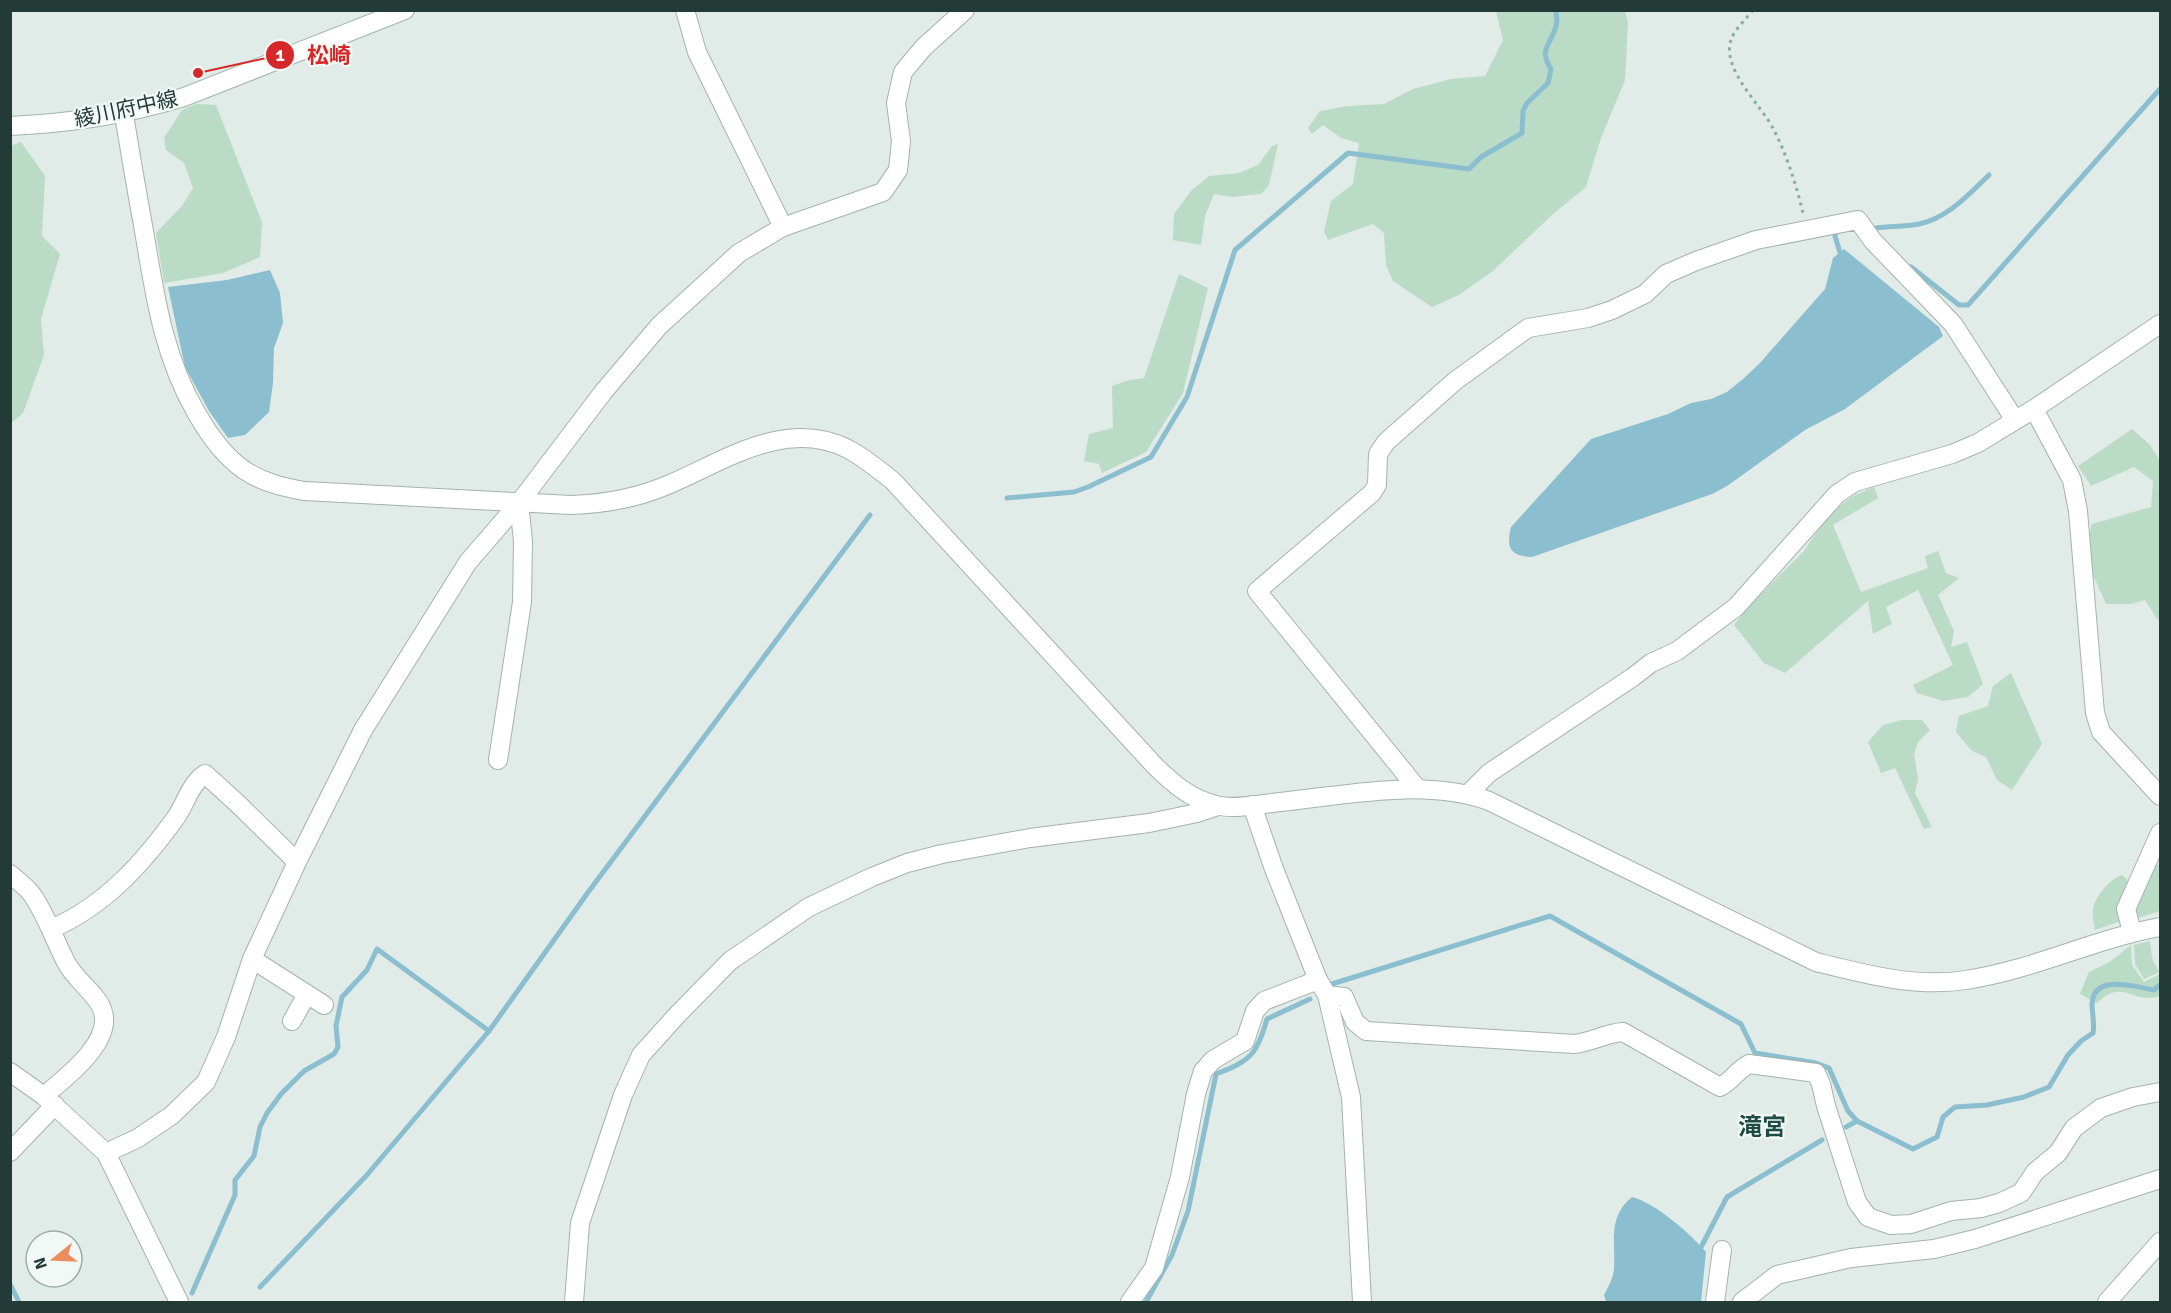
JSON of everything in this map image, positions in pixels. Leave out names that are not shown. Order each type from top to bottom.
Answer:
[{"type":"street","name":"綾川府中線","points":[[10,126],[74,122],[124,114],[184,97],[405,10]]},
{"type":"street","points":[[685,10],[697,52],[783,227]]},
{"type":"street","points":[[106,1152],[138,1138],[172,1115],[206,1082],[225,1037],[252,959],[297,862],[363,730],[468,562],[519,503],[604,391],[659,326],[739,253],[783,227],[882,192],[898,170],[902,141],[896,103],[903,72],[924,47],[965,10]]},
{"type":"street","points":[[124,114],[164,340],[182,385],[207,432],[242,469],[261,480],[281,487],[304,491],[571,505],[625,499],[669,485],[740,451],[782,439],[823,441],[847,448],[870,462],[893,481],[1167,778],[1193,796],[1218,806]]},
{"type":"street","points":[[1417,788],[1257,591],[1372,493],[1377,485],[1378,454],[1386,442],[1455,381],[1528,328],[1588,318],[1612,310],[1645,294],[1666,274],[1756,240],[1858,220],[1873,241],[1953,324],[2015,420]]},
{"type":"street","points":[[1468,794],[1489,773],[1634,677],[1651,663],[1677,651],[1736,607],[1837,494],[1855,482],[1952,454],[1978,443],[2034,409],[2160,324]]},
{"type":"street","points":[[2034,409],[2072,480],[2079,523],[2095,713],[2101,732],[2160,796]]},
{"type":"street","points":[[498,760],[522,602],[523,541],[519,503]]},
{"type":"street","points":[[51,929],[74,919],[126,879],[152,851],[184,806],[197,779],[205,774],[297,862]]},
{"type":"street","points":[[574,1302],[580,1223],[623,1095],[641,1055],[730,962],[809,907],[907,863],[942,854],[1030,838],[1149,823],[1218,806],[1251,805],[1417,788],[1468,794],[1499,806],[1816,962],[1867,975],[1923,982],[1965,980],[2020,967],[2132,932],[2160,927]]},
{"type":"street","points":[[1251,805],[1274,869],[1323,987],[1351,1097],[1362,1302]]},
{"type":"street","points":[[2132,932],[2126,909],[2160,833]]},
{"type":"street","points":[[10,874],[33,895],[67,964],[102,1009],[104,1024],[96,1045],[72,1071],[10,1152]]},
{"type":"street","points":[[252,959],[324,1005]]},
{"type":"street","points":[[1130,1302],[1154,1268],[1180,1177],[1196,1094],[1203,1071],[1213,1060],[1245,1041],[1255,1011],[1264,1001],[1323,987],[1344,997],[1355,1022],[1366,1032],[1574,1044],[1588,1043],[1611,1033],[1623,1032],[1720,1087],[1730,1082],[1740,1068],[1749,1064],[1816,1074],[1857,1202],[1868,1217],[1891,1225],[1911,1224],[1951,1211],[1981,1208],[2020,1193],[2035,1172],[2058,1153],[2074,1128],[2101,1108],[2133,1097],[2160,1092]]},
{"type":"street","points":[[292,1021],[307,994]]},
{"type":"street","points":[[10,1072],[49,1101],[106,1152],[172,1299]]},
{"type":"street","points":[[1742,1302],[1777,1275],[1851,1258],[1934,1250],[1976,1239],[2160,1179]]},
{"type":"street","points":[[2107,1302],[2160,1242]]},
{"type":"street","points":[[1715,1302],[1722,1250]]},
{"type":"path","points":[[1753,10],[1731,40],[1730,59],[1740,80],[1773,127],[1792,172],[1806,229]]},
{"type":"green space","points":[[1496,11],[1625,11],[1628,22],[1625,80],[1601,138],[1586,187],[1553,214],[1494,270],[1459,295],[1432,307],[1393,281],[1386,265],[1384,233],[1373,224],[1328,240],[1324,231],[1331,201],[1353,184],[1359,143],[1341,138],[1323,125],[1312,134],[1308,128],[1320,111],[1348,106],[1384,104],[1413,89],[1451,79],[1485,76],[1503,40]]},
{"type":"green space","points":[[196,104],[216,105],[262,222],[260,257],[223,273],[164,283],[156,233],[182,206],[193,188],[184,163],[166,150],[164,138],[182,110]]},
{"type":"green space","points":[[21,142],[45,176],[42,236],[60,254],[41,319],[44,355],[23,413],[11,423],[10,146]]},
{"type":"green space","points":[[1278,144],[1269,185],[1261,194],[1232,197],[1214,194],[1205,216],[1201,245],[1173,240],[1174,214],[1191,191],[1209,176],[1239,173],[1258,165],[1272,146]]},
{"type":"green space","points":[[1179,274],[1208,288],[1183,393],[1146,452],[1102,473],[1099,464],[1084,461],[1089,434],[1113,428],[1112,386],[1144,378]]},
{"type":"green space","points":[[2132,429],[2150,445],[2160,461],[2160,620],[2145,600],[2130,604],[2106,604],[2093,575],[2087,544],[2092,524],[2151,507],[2153,481],[2134,467],[2091,486],[2078,466]]},
{"type":"green space","points":[[1874,487],[1878,498],[1833,525],[1861,592],[1928,568],[1925,556],[1938,551],[1946,573],[1959,578],[1938,595],[1954,631],[1951,647],[1967,642],[1983,684],[1968,697],[1943,701],[1917,693],[1913,685],[1953,665],[1918,590],[1886,607],[1892,624],[1873,634],[1868,601],[1785,673],[1764,663],[1734,625],[1749,606],[1804,551],[1828,515],[1853,496]]},
{"type":"green space","points":[[2011,673],[2042,744],[2012,790],[1997,780],[1986,757],[1972,751],[1956,732],[1959,716],[1988,706],[1993,686]]},
{"type":"green space","points":[[1903,720],[1922,720],[1930,730],[1918,742],[1914,754],[1918,779],[1915,793],[1932,827],[1924,829],[1895,768],[1881,773],[1868,742],[1883,725]]},
{"type":"green space","points":[[2154,864],[2160,865],[2160,911],[2135,919],[2134,907]]},
{"type":"green space","points":[[2122,875],[2127,879],[2128,890],[2121,921],[2095,930],[2094,904],[2108,884]]},
{"type":"green space","points":[[2150,941],[2152,958],[2159,972],[2144,979],[2135,964],[2134,945]]},
{"type":"green space","points":[[2131,945],[2132,965],[2144,982],[2160,974],[2160,996],[2150,998],[2114,992],[2097,1003],[2080,994],[2089,972],[2111,961]]},
{"type":"water","points":[[1844,249],[1939,327],[1943,336],[1845,409],[1805,430],[1727,486],[1712,494],[1532,557],[1519,555],[1511,550],[1509,540],[1511,527],[1591,439],[1668,414],[1691,403],[1711,399],[1727,392],[1743,379],[1825,289],[1833,258]]},
{"type":"water","points":[[270,270],[280,293],[283,323],[274,348],[269,412],[245,435],[228,438],[209,411],[185,367],[168,287],[227,280]]},
{"type":"water","points":[[1632,1197],[1651,1205],[1672,1220],[1706,1252],[1701,1302],[1606,1302],[1604,1295],[1614,1271],[1614,1230],[1619,1213]]},
{"type":"waterway","points":[[1007,498],[1074,492],[1151,457],[1187,397],[1235,250],[1348,153],[1469,169],[1481,157],[1522,133],[1523,111],[1527,103],[1548,83],[1551,69],[1547,62],[1546,52],[1557,24],[1556,10]]},
{"type":"waterway","points":[[1911,267],[1959,305],[1968,305],[2160,89]]},
{"type":"waterway","points":[[1876,228],[1914,225],[1939,217],[1966,197],[1989,175]]},
{"type":"waterway","points":[[1840,231],[1835,233],[1835,236],[1842,259]]},
{"type":"waterway","points":[[192,1293],[235,1195],[235,1180],[254,1156],[260,1127],[267,1113],[281,1094],[304,1071],[334,1054],[338,1047],[336,1026],[342,997],[367,970],[377,949],[489,1031],[589,891],[870,515]]},
{"type":"waterway","points":[[1332,984],[1550,916],[1741,1024],[1755,1053],[1816,1063],[1829,1068],[1848,1111],[1857,1121]]},
{"type":"waterway","points":[[1846,1127],[1857,1121],[1913,1149],[1937,1137],[1943,1117],[1955,1107],[1987,1105],[2024,1097],[2049,1087],[2068,1055],[2081,1041],[2093,1033],[2092,1004],[2094,994],[2100,988],[2117,984],[2154,990],[2160,985]]},
{"type":"waterway","points":[[1146,1302],[1172,1255],[1188,1211],[1216,1074],[1237,1065],[1250,1055],[1260,1041],[1267,1019],[1310,999]]},
{"type":"waterway","points":[[260,1287],[366,1176],[489,1031]]},
{"type":"waterway","points":[[1698,1253],[1727,1197],[1822,1140]]},
{"type":"waterway","points":[[10,1284],[19,1302]]},
{"type":"place","name":"松崎","points":[[198,73]]},
{"type":"district","name":"滝宮","points":[[1762,1127]]}]
